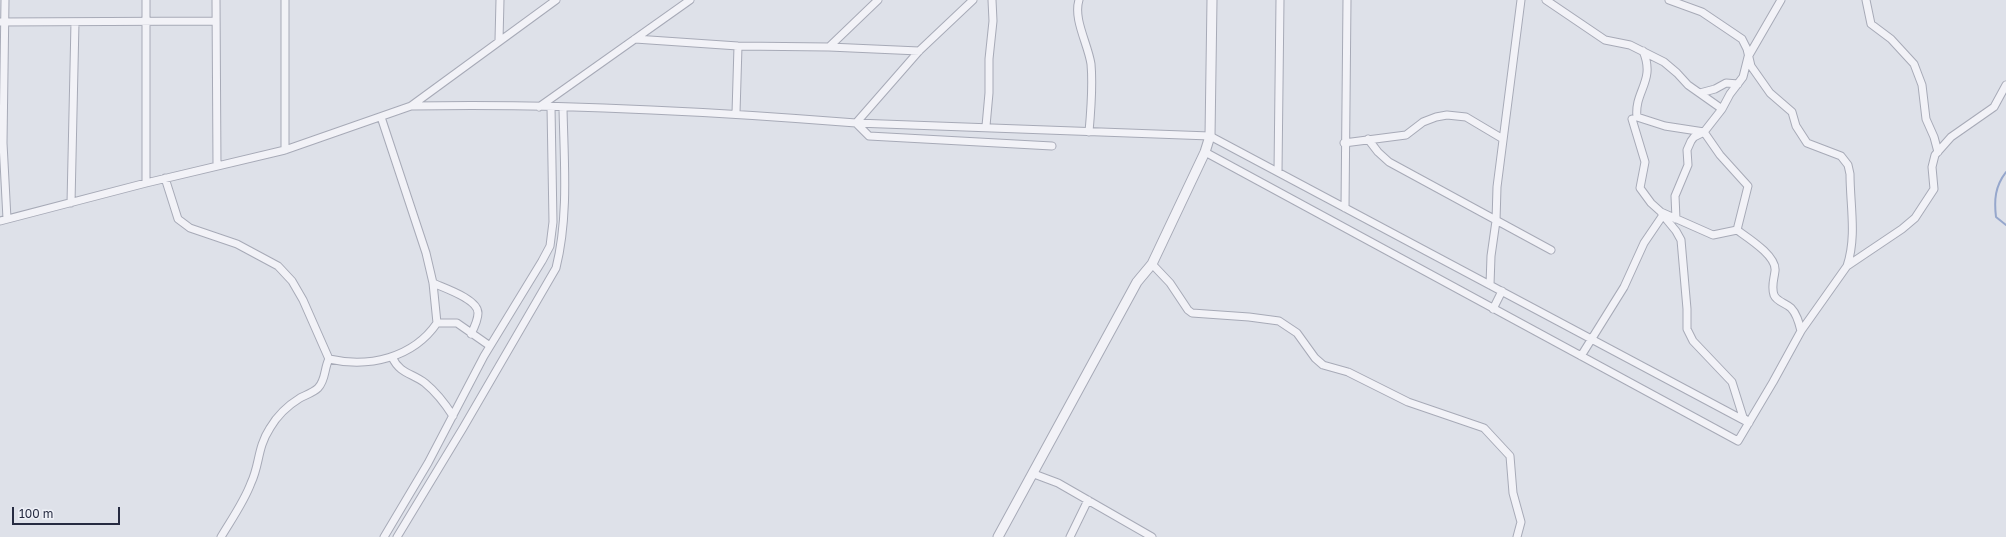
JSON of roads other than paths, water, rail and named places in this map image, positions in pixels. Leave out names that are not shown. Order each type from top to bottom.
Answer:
[{"type":"street","points":[[5,0],[2,22],[3,220],[217,165],[285,150],[411,106],[499,40],[556,0]]},
{"type":"street","points":[[146,0],[146,183]]},
{"type":"street","points":[[216,0],[217,165]]},
{"type":"street","points":[[285,0],[285,150]]},
{"type":"street","points":[[499,40],[500,0]]},
{"type":"street","points":[[539,107],[690,0]]},
{"type":"street","points":[[829,47],[878,0]]},
{"type":"street","points":[[856,122],[919,51],[973,0]]},
{"type":"street","points":[[986,126],[993,21],[992,0]]},
{"type":"street","points":[[1079,0],[1077,7],[1080,26],[1090,62],[1092,79],[1089,132]]},
{"type":"street","points":[[998,537],[1034,474],[1138,282],[1152,264],[1205,152],[1210,136],[1212,0]]},
{"type":"street","points":[[1278,172],[1280,0]]},
{"type":"street","points":[[1345,208],[1344,143],[1347,0]]},
{"type":"street","points":[[1490,285],[1491,256],[1496,221],[1497,187],[1521,0]]},
{"type":"street","points":[[1546,0],[1605,40],[1625,44],[1664,62],[1688,85],[1722,109]]},
{"type":"street","points":[[1205,152],[1738,441],[1801,331],[1846,266],[1852,246],[1853,234],[1850,174],[1848,165],[1841,156],[1807,143],[1796,126],[1792,112],[1770,93],[1751,66],[1747,49],[1742,38],[1702,12],[1669,0]]},
{"type":"street","points":[[1676,219],[1675,196],[1688,165],[1687,150],[1694,137],[1704,132],[1722,109],[1743,77],[1748,57],[1780,0]]},
{"type":"street","points":[[1866,0],[1871,24],[1891,39],[1914,64],[1922,85],[1926,119],[1934,137],[1938,152]]},
{"type":"street","points":[[2,22],[216,21]]},
{"type":"street","points":[[71,203],[75,22]]},
{"type":"street","points":[[635,38],[738,46],[829,47],[919,51]]},
{"type":"street","points":[[736,113],[738,46]]},
{"type":"street","points":[[1643,51],[1647,60],[1648,74],[1638,99],[1636,109],[1637,117],[1665,126],[1704,132],[1720,155],[1748,186],[1737,230]]},
{"type":"street","points":[[1700,93],[1718,88],[1726,83],[1738,84]]},
{"type":"street","points":[[1846,266],[1902,229],[1915,218],[1934,189],[1933,159],[1946,142],[1994,107],[2006,85]]},
{"type":"street","points":[[1713,102],[1718,88]]},
{"type":"street","points":[[411,106],[470,105],[736,113],[856,122],[1210,136],[1749,423]]},
{"type":"street","points":[[384,537],[453,416],[490,346],[550,246],[553,222],[551,107]]},
{"type":"street","points":[[397,537],[463,428],[556,268],[559,256],[565,196],[563,108]]},
{"type":"street","points":[[1344,143],[1406,135],[1422,122],[1436,116],[1447,115],[1466,117],[1503,139]]},
{"type":"street","points":[[329,359],[363,362],[392,357],[412,348],[429,335],[437,322],[433,283],[426,253],[381,117]]},
{"type":"street","points":[[1632,119],[1645,162],[1640,188],[1644,195],[1662,213],[1681,240],[1687,309],[1686,330],[1693,340],[1732,382],[1743,417],[1749,423]]},
{"type":"street","points":[[856,122],[869,136],[1052,146]]},
{"type":"street","points":[[1934,137],[1946,142]]},
{"type":"street","points":[[1368,139],[1378,152],[1389,162],[1550,250]]},
{"type":"street","points":[[165,178],[178,219],[190,228],[237,244],[278,266],[292,281],[303,300],[329,359],[322,383],[318,389],[299,399],[278,415],[269,429],[258,455],[255,475],[251,485],[221,537]]},
{"type":"street","points":[[1662,213],[1713,235],[1737,230],[1769,254],[1774,262],[1776,270],[1772,286],[1775,296],[1778,301],[1791,309],[1798,319],[1801,331]]},
{"type":"street","points":[[1582,356],[1624,287],[1644,242],[1662,213]]},
{"type":"street","points":[[1152,264],[1170,283],[1188,310],[1192,313],[1249,317],[1279,321],[1297,333],[1315,358],[1323,364],[1348,372],[1408,402],[1484,428],[1510,456],[1513,493],[1521,522],[1517,537]]},
{"type":"street","points":[[433,283],[470,300],[476,305],[478,312],[471,334]]},
{"type":"street","points":[[1493,308],[1502,292]]},
{"type":"street","points":[[437,322],[457,323],[490,346]]},
{"type":"street","points":[[392,357],[396,366],[427,384],[447,405],[453,416]]},
{"type":"street","points":[[1034,474],[1058,483],[1152,537]]},
{"type":"street","points":[[1070,537],[1088,500]]},
{"type":"waterway","points":[[2006,172],[1997,188],[1995,205],[1996,217],[2006,225]]}]
